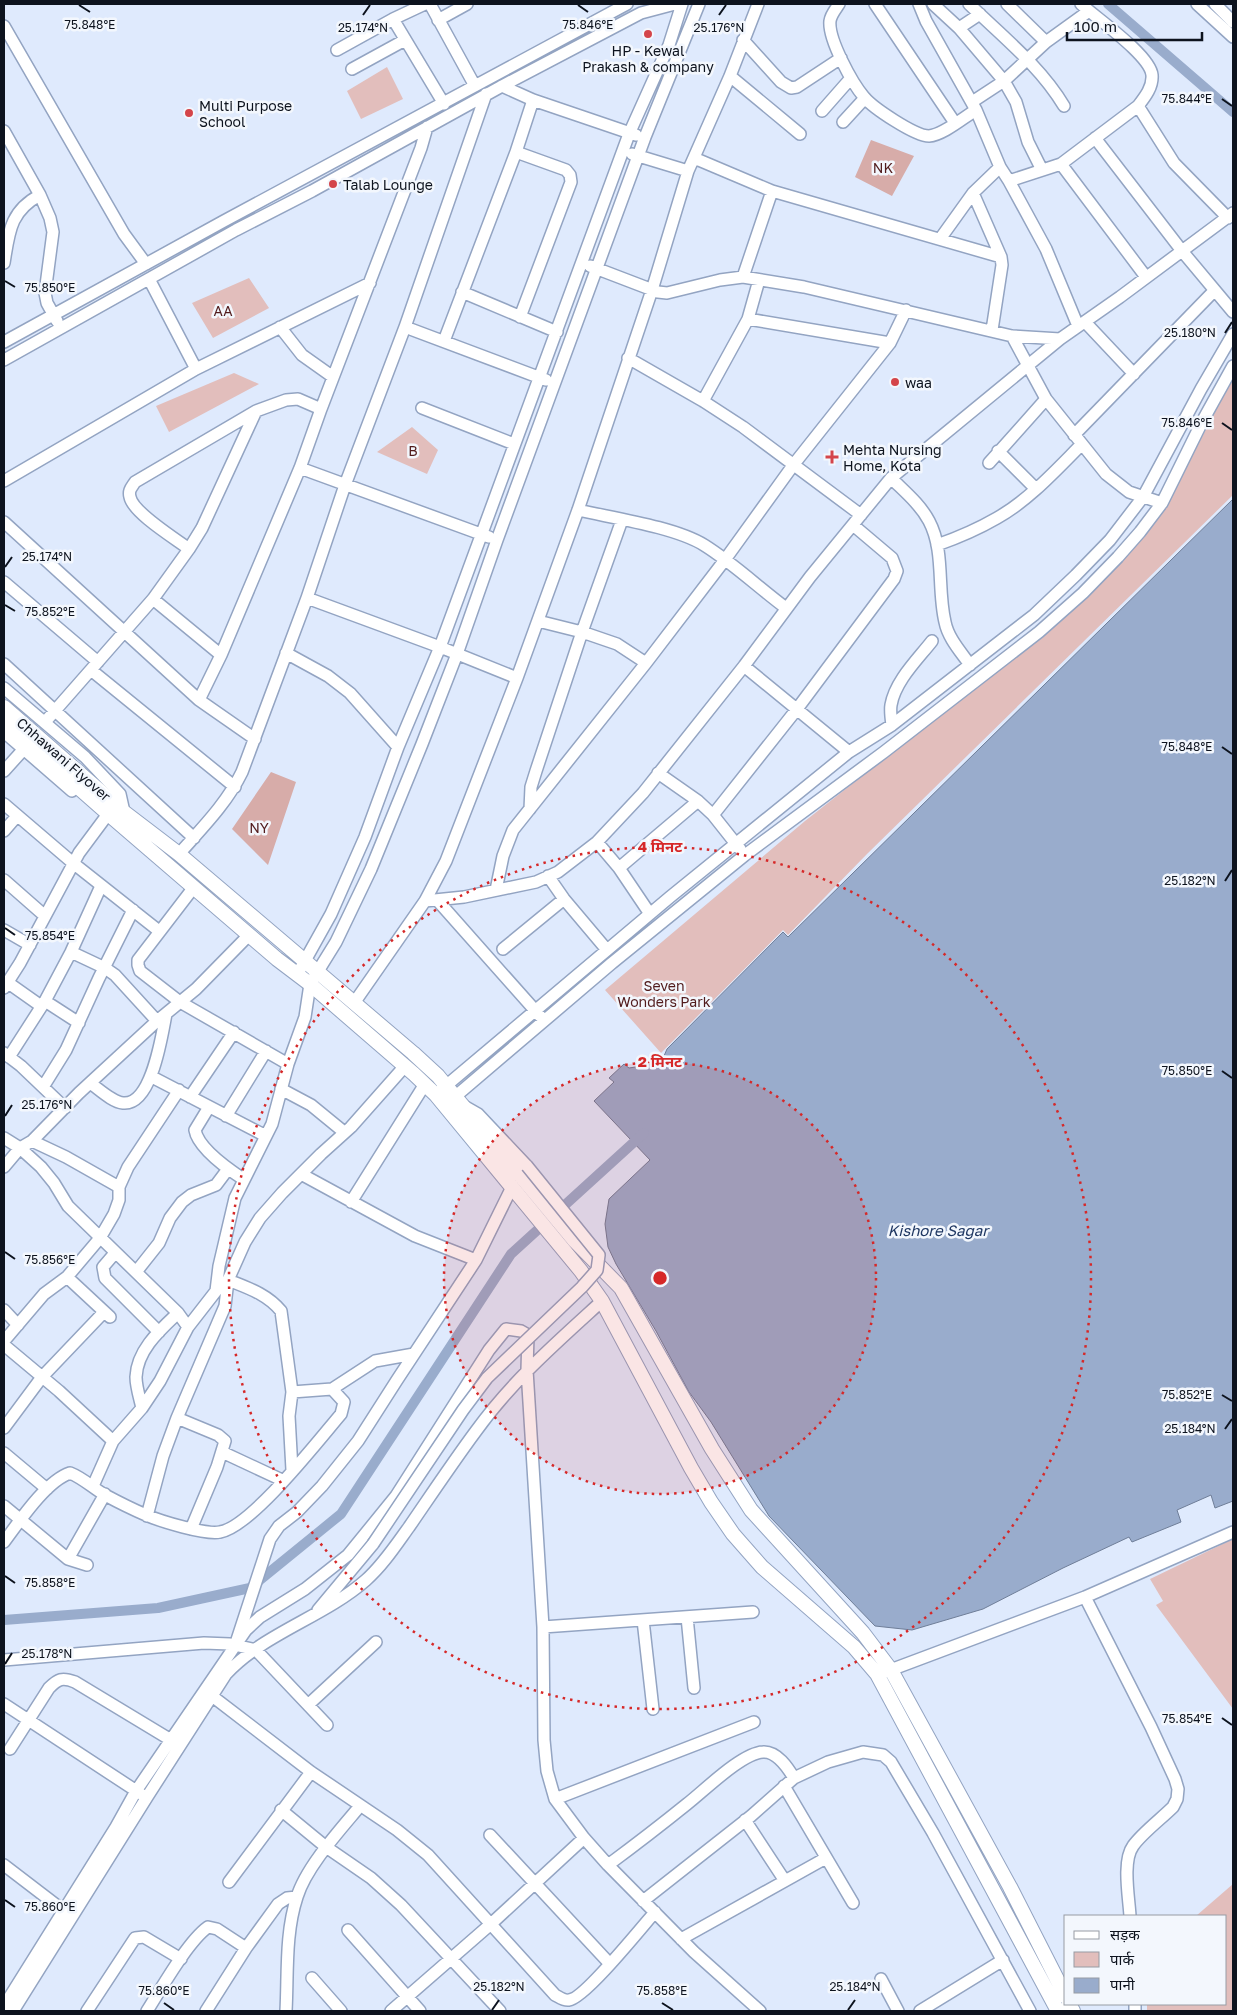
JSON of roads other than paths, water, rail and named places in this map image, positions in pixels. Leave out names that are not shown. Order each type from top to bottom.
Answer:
[{"type":"main road","name":"Chhawani Flyover","points":[[4,707],[94,793],[107,812],[425,1084],[449,1098]]},
{"type":"main road","name":"Chhawani Flyover","points":[[4,722],[94,793],[124,812],[179,854],[413,1052],[449,1098]]},
{"type":"main road","points":[[449,1098],[519,1188],[569,1246],[602,1301],[691,1468],[732,1534],[762,1568],[854,1647],[878,1674],[1058,2011]]},
{"type":"main road","points":[[569,1246],[621,1288],[712,1449],[751,1510],[863,1633],[892,1670],[1064,1992]]},
{"type":"street","points":[[337,50],[393,19],[425,4]]},
{"type":"street","points":[[430,4],[475,86]]},
{"type":"street","points":[[438,20],[467,4]]},
{"type":"street","points":[[4,342],[444,104],[574,31],[627,4]]},
{"type":"street","points":[[4,360],[486,94],[641,13],[672,4]]},
{"type":"street","points":[[297,975],[306,962],[331,914],[365,837],[398,748],[440,647],[581,263],[630,134],[669,45],[682,4]]},
{"type":"street","points":[[147,1516],[163,1456],[177,1418],[225,1306],[219,1266],[235,1198],[266,1136],[288,1064],[305,1017],[310,984],[336,942],[371,869],[457,654],[645,137],[699,4]]},
{"type":"street","points":[[354,1003],[425,902],[446,862],[517,678],[578,510],[652,290],[688,171],[730,76],[758,4]]},
{"type":"street","points":[[839,4],[830,23],[841,58],[851,78],[865,98],[905,128],[926,136],[934,135],[955,123],[1085,8],[1122,38],[1149,64],[1152,77],[1150,85],[1138,106],[1061,164],[1009,181]]},
{"type":"street","points":[[875,4],[955,123]]},
{"type":"street","points":[[919,4],[926,21],[974,106],[1000,167],[1046,249],[1081,324],[1134,374]]},
{"type":"street","points":[[933,4],[958,28],[1004,81],[1016,102],[1028,142],[1042,170]]},
{"type":"street","points":[[969,4],[1027,59],[1047,81],[1064,106]]},
{"type":"street","points":[[1007,4],[1046,42]]},
{"type":"street","points":[[1197,4],[1233,37]]},
{"type":"street","points":[[1207,4],[1233,28]]},
{"type":"street","points":[[1215,4],[1233,22]]},
{"type":"street","points":[[958,28],[980,14]]},
{"type":"street","points":[[393,19],[444,104]]},
{"type":"street","points":[[4,26],[124,234],[146,264]]},
{"type":"street","points":[[352,69],[405,40]]},
{"type":"street","points":[[743,40],[782,82],[791,88],[797,87],[841,58]]},
{"type":"street","points":[[730,76],[800,134]]},
{"type":"street","points":[[822,110],[851,78]]},
{"type":"street","points":[[502,86],[533,100],[630,134],[645,137]]},
{"type":"street","points":[[179,854],[235,788],[255,739],[307,598],[345,485],[406,327],[486,94]]},
{"type":"street","points":[[843,122],[865,98]]},
{"type":"street","points":[[444,341],[516,152],[533,100]]},
{"type":"street","points":[[425,902],[536,882],[572,861],[597,842],[623,815],[658,773],[744,666],[786,608],[891,478],[1060,339],[1231,215],[1174,163],[1138,106]]},
{"type":"street","points":[[199,700],[221,655],[300,468],[428,127]]},
{"type":"street","points":[[4,131],[40,194],[50,218],[53,232],[45,293],[47,303],[62,328]]},
{"type":"street","points":[[1095,138],[1182,251],[1233,312]]},
{"type":"street","points":[[4,156],[14,150]]},
{"type":"street","points":[[516,152],[566,170],[570,175],[571,182],[520,317]]},
{"type":"street","points":[[624,152],[688,171]]},
{"type":"street","points":[[694,158],[772,191],[1001,257]]},
{"type":"street","points":[[1061,164],[1146,277]]},
{"type":"street","points":[[940,239],[973,193],[1000,167]]},
{"type":"street","points":[[743,277],[772,191]]},
{"type":"street","points":[[973,193],[1001,257],[1001,278],[992,330]]},
{"type":"street","points":[[4,263],[11,229],[17,212],[40,194]]},
{"type":"street","points":[[581,263],[652,290],[667,292],[720,280],[743,277],[804,287],[1012,336],[1060,339]]},
{"type":"street","points":[[149,279],[196,369]]},
{"type":"street","points":[[703,401],[748,319],[759,280]]},
{"type":"street","points":[[4,481],[196,369],[370,283]]},
{"type":"street","points":[[1074,435],[1214,291]]},
{"type":"street","points":[[462,292],[557,332]]},
{"type":"street","points":[[496,890],[508,841],[530,809],[724,561],[794,464],[890,344],[906,310]]},
{"type":"street","points":[[748,319],[890,344]]},
{"type":"street","points":[[280,327],[302,355],[333,377]]},
{"type":"street","points":[[406,327],[555,383]]},
{"type":"street","points":[[449,1098],[535,1011],[650,914],[849,752],[892,725],[1034,615],[1076,575],[1110,540],[1143,497],[1233,334]]},
{"type":"street","points":[[1012,336],[1046,400],[1059,413],[1074,435],[1106,474],[1129,492],[1162,503]]},
{"type":"street","points":[[628,358],[703,401],[743,427],[861,515]]},
{"type":"street","points":[[449,1098],[745,855],[884,752],[1039,632],[1083,593],[1140,532],[1162,503],[1202,422],[1233,366]]},
{"type":"street","points":[[190,549],[138,511],[130,498],[130,490],[135,482],[256,411],[286,400],[298,399],[321,408]]},
{"type":"street","points":[[989,463],[1046,400]]},
{"type":"street","points":[[422,408],[514,444]]},
{"type":"street","points":[[45,722],[153,599],[190,549],[202,528],[256,411]]},
{"type":"street","points":[[937,545],[999,518],[1036,489],[1082,444]]},
{"type":"street","points":[[998,451],[1036,489]]},
{"type":"street","points":[[300,468],[497,540]]},
{"type":"street","points":[[891,478],[921,508],[929,522],[937,545],[940,596],[945,624],[949,635],[970,665]]},
{"type":"street","points":[[578,510],[684,536],[703,545],[786,608]]},
{"type":"street","points":[[530,809],[533,779],[622,520]]},
{"type":"street","points":[[4,522],[199,700],[255,739]]},
{"type":"street","points":[[713,815],[797,709],[894,579],[897,571],[892,558],[853,525]]},
{"type":"street","points":[[4,582],[95,666],[235,788]]},
{"type":"street","points":[[307,598],[440,647],[517,678]]},
{"type":"street","points":[[153,599],[221,655]]},
{"type":"street","points":[[538,621],[582,632],[617,644],[646,662]]},
{"type":"street","points":[[892,725],[891,706],[894,696],[905,677],[932,641]]},
{"type":"street","points":[[286,652],[328,676],[350,692],[398,748]]},
{"type":"street","points":[[4,664],[194,838]]},
{"type":"street","points":[[744,666],[849,752]]},
{"type":"street","points":[[4,688],[85,757],[120,794],[124,812]]},
{"type":"street","points":[[4,732],[89,805],[107,812],[73,863],[30,945],[6,985],[79,1023]]},
{"type":"street","points":[[4,771],[23,750]]},
{"type":"street","points":[[658,773],[698,800],[713,815],[745,855]]},
{"type":"street","points":[[619,868],[698,800]]},
{"type":"street","points":[[4,804],[101,886],[159,931]]},
{"type":"street","points":[[4,831],[17,816]]},
{"type":"street","points":[[597,842],[619,868],[650,914]]},
{"type":"street","points":[[548,876],[564,899],[607,950]]},
{"type":"street","points":[[4,880],[45,916]]},
{"type":"street","points":[[65,1108],[6,1055],[43,1003],[71,952],[101,886]]},
{"type":"street","points":[[194,887],[138,960],[140,971],[180,1002],[288,1064]]},
{"type":"street","points":[[503,949],[564,899]]},
{"type":"street","points":[[438,901],[544,1021]]},
{"type":"street","points":[[43,1087],[66,1050],[133,910]]},
{"type":"street","points":[[4,930],[30,945]]},
{"type":"street","points":[[4,1168],[20,1148],[32,1141],[90,1083],[180,1002],[249,935]]},
{"type":"street","points":[[71,952],[105,968],[115,975],[162,1018]]},
{"type":"street","points":[[90,1083],[122,1103],[131,1102],[137,1098],[152,1076],[162,1018]]},
{"type":"street","points":[[190,1097],[234,1032]]},
{"type":"street","points":[[226,1116],[266,1051]]},
{"type":"street","points":[[93,1486],[113,1441],[142,1408],[160,1381],[188,1327],[222,1293],[245,1242],[260,1218],[301,1174],[366,1112],[405,1066]]},
{"type":"street","points":[[152,1076],[266,1136]]},
{"type":"street","points":[[351,1202],[425,1084]]},
{"type":"street","points":[[281,1089],[311,1105],[344,1132]]},
{"type":"street","points":[[113,1441],[4,1343],[44,1294],[67,1277],[100,1238],[114,1214],[119,1187],[128,1166],[179,1090]]},
{"type":"street","points":[[314,1615],[373,1544],[487,1378],[582,1288],[597,1270],[599,1255],[527,1166],[478,1114],[449,1098]]},
{"type":"street","points":[[209,1107],[195,1130],[196,1136],[200,1143],[228,1169],[243,1179]]},
{"type":"street","points":[[4,1138],[20,1148],[41,1167],[54,1183],[68,1206],[178,1313],[188,1327]]},
{"type":"street","points":[[32,1141],[66,1157],[119,1187]]},
{"type":"street","points":[[136,1272],[159,1243],[170,1218],[182,1202],[191,1195],[216,1185],[228,1169]]},
{"type":"street","points":[[301,1174],[415,1236],[476,1260]]},
{"type":"street","points":[[235,1646],[270,1539],[278,1526],[297,1512],[322,1486],[358,1441],[476,1260],[519,1188]]},
{"type":"street","points":[[115,1253],[103,1267],[105,1278],[159,1332]]},
{"type":"street","points":[[4,1428],[42,1377],[107,1315],[67,1277]]},
{"type":"street","points":[[228,1280],[261,1293],[281,1311],[292,1392],[289,1416],[292,1470]]},
{"type":"street","points":[[9,2002],[147,1797],[226,1674],[256,1650],[340,1599],[367,1579],[390,1554],[502,1397],[527,1370],[602,1301]]},
{"type":"street","points":[[4,1310],[18,1325]]},
{"type":"street","points":[[142,1408],[136,1378],[140,1362],[147,1346],[178,1313]]},
{"type":"street","points":[[68,1914],[136,1791],[246,1630],[260,1616],[305,1589],[348,1555],[388,1507],[489,1350],[506,1329],[521,1331],[528,1335],[527,1370],[543,1627],[544,1740],[547,1772],[555,1799],[584,1838],[608,1865],[681,1939],[760,2011]]},
{"type":"street","points":[[292,1392],[332,1389],[375,1361],[414,1354]]},
{"type":"street","points":[[4,1542],[47,1489],[63,1475],[70,1473],[147,1516],[191,1529],[218,1533],[229,1530],[253,1510],[292,1470],[341,1414],[344,1402],[332,1389]]},
{"type":"street","points":[[177,1418],[223,1438],[225,1444],[191,1529]]},
{"type":"street","points":[[4,1452],[47,1489]]},
{"type":"street","points":[[222,1452],[282,1480]]},
{"type":"street","points":[[68,1560],[105,1494]]},
{"type":"street","points":[[4,1506],[68,1560],[87,1565]]},
{"type":"street","points":[[878,1674],[1085,1597],[1233,1532]]},
{"type":"street","points":[[1085,1597],[1151,1727],[1178,1789],[1177,1799],[1173,1807],[1133,1846],[1129,1854],[1127,1867],[1130,1915]]},
{"type":"street","points":[[543,1627],[753,1612]]},
{"type":"street","points":[[687,1617],[694,1688]]},
{"type":"street","points":[[643,1620],[653,1709]]},
{"type":"street","points":[[309,1704],[376,1642]]},
{"type":"street","points":[[4,1660],[204,1643],[256,1650],[327,1725]]},
{"type":"street","points":[[10,1749],[49,1688],[56,1680],[65,1678],[171,1740]]},
{"type":"street","points":[[212,1696],[311,1772],[397,1830],[428,1855],[492,1923],[555,1995],[563,1999],[569,2000],[578,1996],[610,1964],[655,1912]]},
{"type":"street","points":[[4,1704],[147,1797]]},
{"type":"street","points":[[555,1799],[754,1722]]},
{"type":"street","points":[[608,1865],[731,1768],[752,1755],[765,1752],[777,1757],[788,1767],[794,1778]]},
{"type":"street","points":[[643,1901],[745,1820],[794,1778],[828,1762],[863,1752],[883,1755],[891,1762],[933,1833],[1030,2011]]},
{"type":"street","points":[[229,1882],[311,1772]]},
{"type":"street","points":[[784,1786],[853,1903]]},
{"type":"street","points":[[286,2011],[290,1928],[297,1897],[304,1881],[326,1847],[360,1806]]},
{"type":"street","points":[[281,1810],[326,1847],[371,1878],[401,1905],[500,2011]]},
{"type":"street","points":[[745,1820],[785,1882]]},
{"type":"street","points":[[490,1835],[610,1964]]},
{"type":"street","points":[[390,2011],[492,1923],[584,1838]]},
{"type":"street","points":[[681,1939],[826,1858]]},
{"type":"street","points":[[4,1865],[68,1914]]},
{"type":"street","points":[[206,2011],[246,1948],[278,1904],[287,1898],[297,1897]]},
{"type":"street","points":[[147,2011],[181,1959],[202,1931],[208,1927],[217,1929],[246,1948]]},
{"type":"street","points":[[348,1930],[420,2011]]},
{"type":"street","points":[[87,2011],[135,1938],[144,1937],[181,1959]]},
{"type":"street","points":[[920,2011],[1003,1960]]},
{"type":"street","points":[[312,1978],[341,2011]]},
{"type":"street","points":[[881,1979],[898,2011]]},
{"type":"water","name":"Kishore Sagar","points":[[1233,499],[1233,1501],[1215,1508],[1211,1495],[1177,1510],[1181,1522],[1132,1542],[1129,1537],[983,1609],[912,1630],[875,1626],[769,1516],[711,1422],[689,1392],[656,1331],[616,1264],[608,1247],[605,1224],[609,1199],[650,1160],[594,1101],[614,1082],[609,1078],[624,1064],[629,1068],[661,1063],[667,1049],[783,932],[788,937]]},
{"type":"waterway","points":[[1108,4],[1233,112]]},
{"type":"waterway","points":[[4,1620],[158,1608],[250,1588],[341,1514],[511,1254],[644,1133]]},
{"type":"place","name":"HP - Kewal Prakash & company","points":[[648,34]]},
{"type":"place","name":"Multi Purpose School","points":[[189,113]]},
{"type":"place","name":"Talab Lounge","points":[[333,184]]},
{"type":"place","name":"waa","points":[[895,382]]},
{"type":"place","name":"Mehta Nursing Home, Kota","points":[[832,457]]},
{"type":"park label","name":"NK","points":[[883,167]]},
{"type":"park label","name":"AA","points":[[223,310]]},
{"type":"park label","name":"B","points":[[413,450]]},
{"type":"park label","name":"NY","points":[[259,827]]},
{"type":"park label","name":"Seven Wonders Park","points":[[664,994]]}]
